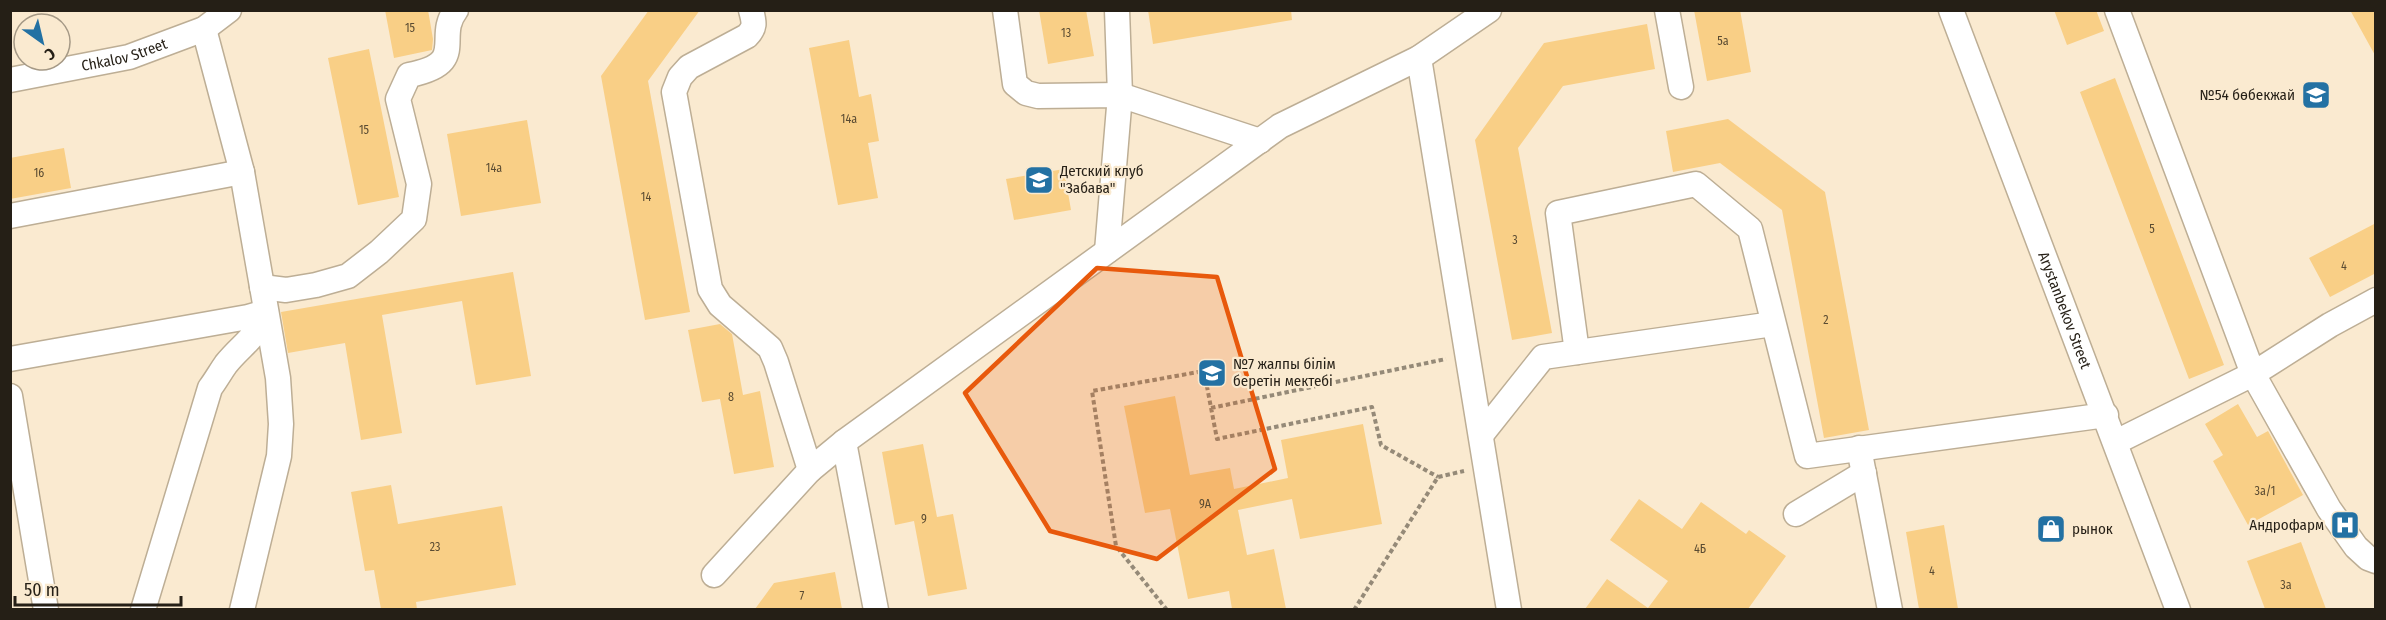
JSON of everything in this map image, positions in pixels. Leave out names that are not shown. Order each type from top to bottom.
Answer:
[{"type":"street","name":"Chkalov Street","points":[[10,80],[129,57],[204,29],[230,10]]},
{"type":"street","points":[[262,287],[286,290],[348,276],[379,252],[414,219],[419,183],[398,99],[409,75],[426,72],[442,62],[449,48],[450,19],[456,10]]},
{"type":"street","points":[[751,10],[755,24],[747,36],[689,67],[680,77],[674,92],[710,289],[720,305],[770,348],[810,470]]},
{"type":"street","points":[[1005,10],[1015,84],[1026,93],[1038,96],[1120,95],[1260,141]]},
{"type":"street","points":[[1107,252],[1120,95],[1118,10]]},
{"type":"street","points":[[714,575],[810,470],[844,442],[1280,126],[1419,58],[1489,10]]},
{"type":"street","points":[[1667,10],[1681,87]]},
{"type":"street","name":"Arystanbekov Street","points":[[1952,10],[2178,609]]},
{"type":"street","points":[[2117,10],[2253,374],[2329,509],[2356,547],[2368,558],[2376,561]]},
{"type":"street","points":[[204,29],[242,172],[279,378],[281,424],[279,456],[242,609]]},
{"type":"street","points":[[1419,58],[1509,609]]},
{"type":"street","points":[[10,216],[242,172]]},
{"type":"street","points":[[1577,352],[1558,213],[1696,184],[1750,229],[1807,456],[2106,415]]},
{"type":"street","points":[[2116,442],[2253,374],[2330,325],[2376,300]]},
{"type":"street","points":[[10,359],[248,318],[266,312]]},
{"type":"street","points":[[143,609],[210,388],[227,363],[247,344],[259,328],[266,312]]},
{"type":"street","points":[[1481,435],[1543,357],[1773,324]]},
{"type":"street","points":[[10,396],[46,609]]},
{"type":"street","points":[[844,442],[876,609]]},
{"type":"street","points":[[1859,448],[1890,609]]},
{"type":"street","points":[[1796,514],[1864,473]]},
{"type":"path","points":[[1211,408],[1467,355]]},
{"type":"path","points":[[1167,609],[1116,546],[1092,391],[1204,371],[1217,439],[1372,407],[1381,445],[1438,477],[1486,467]]},
{"type":"path","points":[[1354,609],[1438,477]]},
{"type":"highlighted area","points":[[1097,268],[1217,277],[1275,469],[1157,559],[1050,531],[965,393]]},
{"type":"building","points":[[385,10],[428,10],[433,39],[432,50],[394,58]]},
{"type":"building","points":[[649,10],[700,10],[648,81],[690,312],[645,320],[601,76]]},
{"type":"building","points":[[1039,10],[1086,10],[1094,56],[1048,64]]},
{"type":"building","points":[[1148,10],[1291,10],[1292,20],[1153,44]]},
{"type":"building","points":[[1694,10],[1740,10],[1751,72],[1707,81]]},
{"type":"building","points":[[2054,10],[2096,10],[2104,31],[2067,45]]},
{"type":"building","points":[[2350,10],[2376,10],[2376,57]]},
{"type":"building","points":[[1647,24],[1655,69],[1563,86],[1518,148],[1552,333],[1512,340],[1475,140],[1544,43]]},
{"type":"building","points":[[849,40],[859,97],[871,94],[879,141],[868,143],[878,198],[838,205],[809,48]]},
{"type":"building","points":[[369,49],[399,197],[358,205],[328,58]]},
{"type":"building","points":[[2115,78],[2224,365],[2189,379],[2080,92]]},
{"type":"building","points":[[1728,119],[1825,192],[1869,430],[1824,438],[1782,210],[1720,163],[1673,172],[1666,131]]},
{"type":"building","points":[[527,120],[541,203],[461,216],[447,134]]},
{"type":"building","points":[[64,148],[71,188],[10,199],[10,158]]},
{"type":"building","points":[[1064,169],[1071,210],[1014,220],[1006,179]]},
{"type":"building","points":[[2376,223],[2376,273],[2330,297],[2309,258]]},
{"type":"building","points":[[513,272],[531,376],[476,385],[462,301],[382,315],[402,433],[361,440],[345,343],[288,353],[281,312]]},
{"type":"building","points":[[720,324],[732,334],[743,395],[760,391],[774,467],[734,474],[720,399],[702,402],[688,330]]},
{"type":"building","points":[[1175,396],[1190,475],[1230,468],[1234,489],[1288,478],[1281,440],[1363,424],[1382,524],[1300,539],[1292,499],[1238,510],[1247,555],[1274,549],[1286,609],[1232,609],[1229,591],[1188,599],[1170,509],[1145,513],[1124,406]]},
{"type":"building","points":[[2238,404],[2257,437],[2268,431],[2303,495],[2248,525],[2213,461],[2223,455],[2205,424]]},
{"type":"building","points":[[923,444],[937,517],[953,514],[967,589],[928,596],[914,521],[895,525],[882,452]]},
{"type":"building","points":[[391,485],[398,524],[502,506],[516,585],[416,602],[417,609],[381,609],[374,570],[365,571],[351,492]]},
{"type":"building","points":[[1639,499],[1682,529],[1701,502],[1746,534],[1749,530],[1786,556],[1748,609],[1585,609],[1607,579],[1648,608],[1668,581],[1610,540]]},
{"type":"building","points":[[1944,525],[1958,609],[1919,609],[1906,532]]},
{"type":"building","points":[[2301,542],[2326,609],[2265,609],[2247,561]]},
{"type":"building","points":[[835,572],[842,609],[755,609],[774,583]]},
{"type":"place","name":"№54 бөбекжай","points":[[2316,95]]},
{"type":"place","name":"Детский клуб \"Забава\"","points":[[1039,180]]},
{"type":"place","name":"№7 жалпы білім беретін мектебі","points":[[1212,373]]},
{"type":"place","name":"Андрофарм","points":[[2345,525]]},
{"type":"place","name":"рынок","points":[[2051,529]]}]
